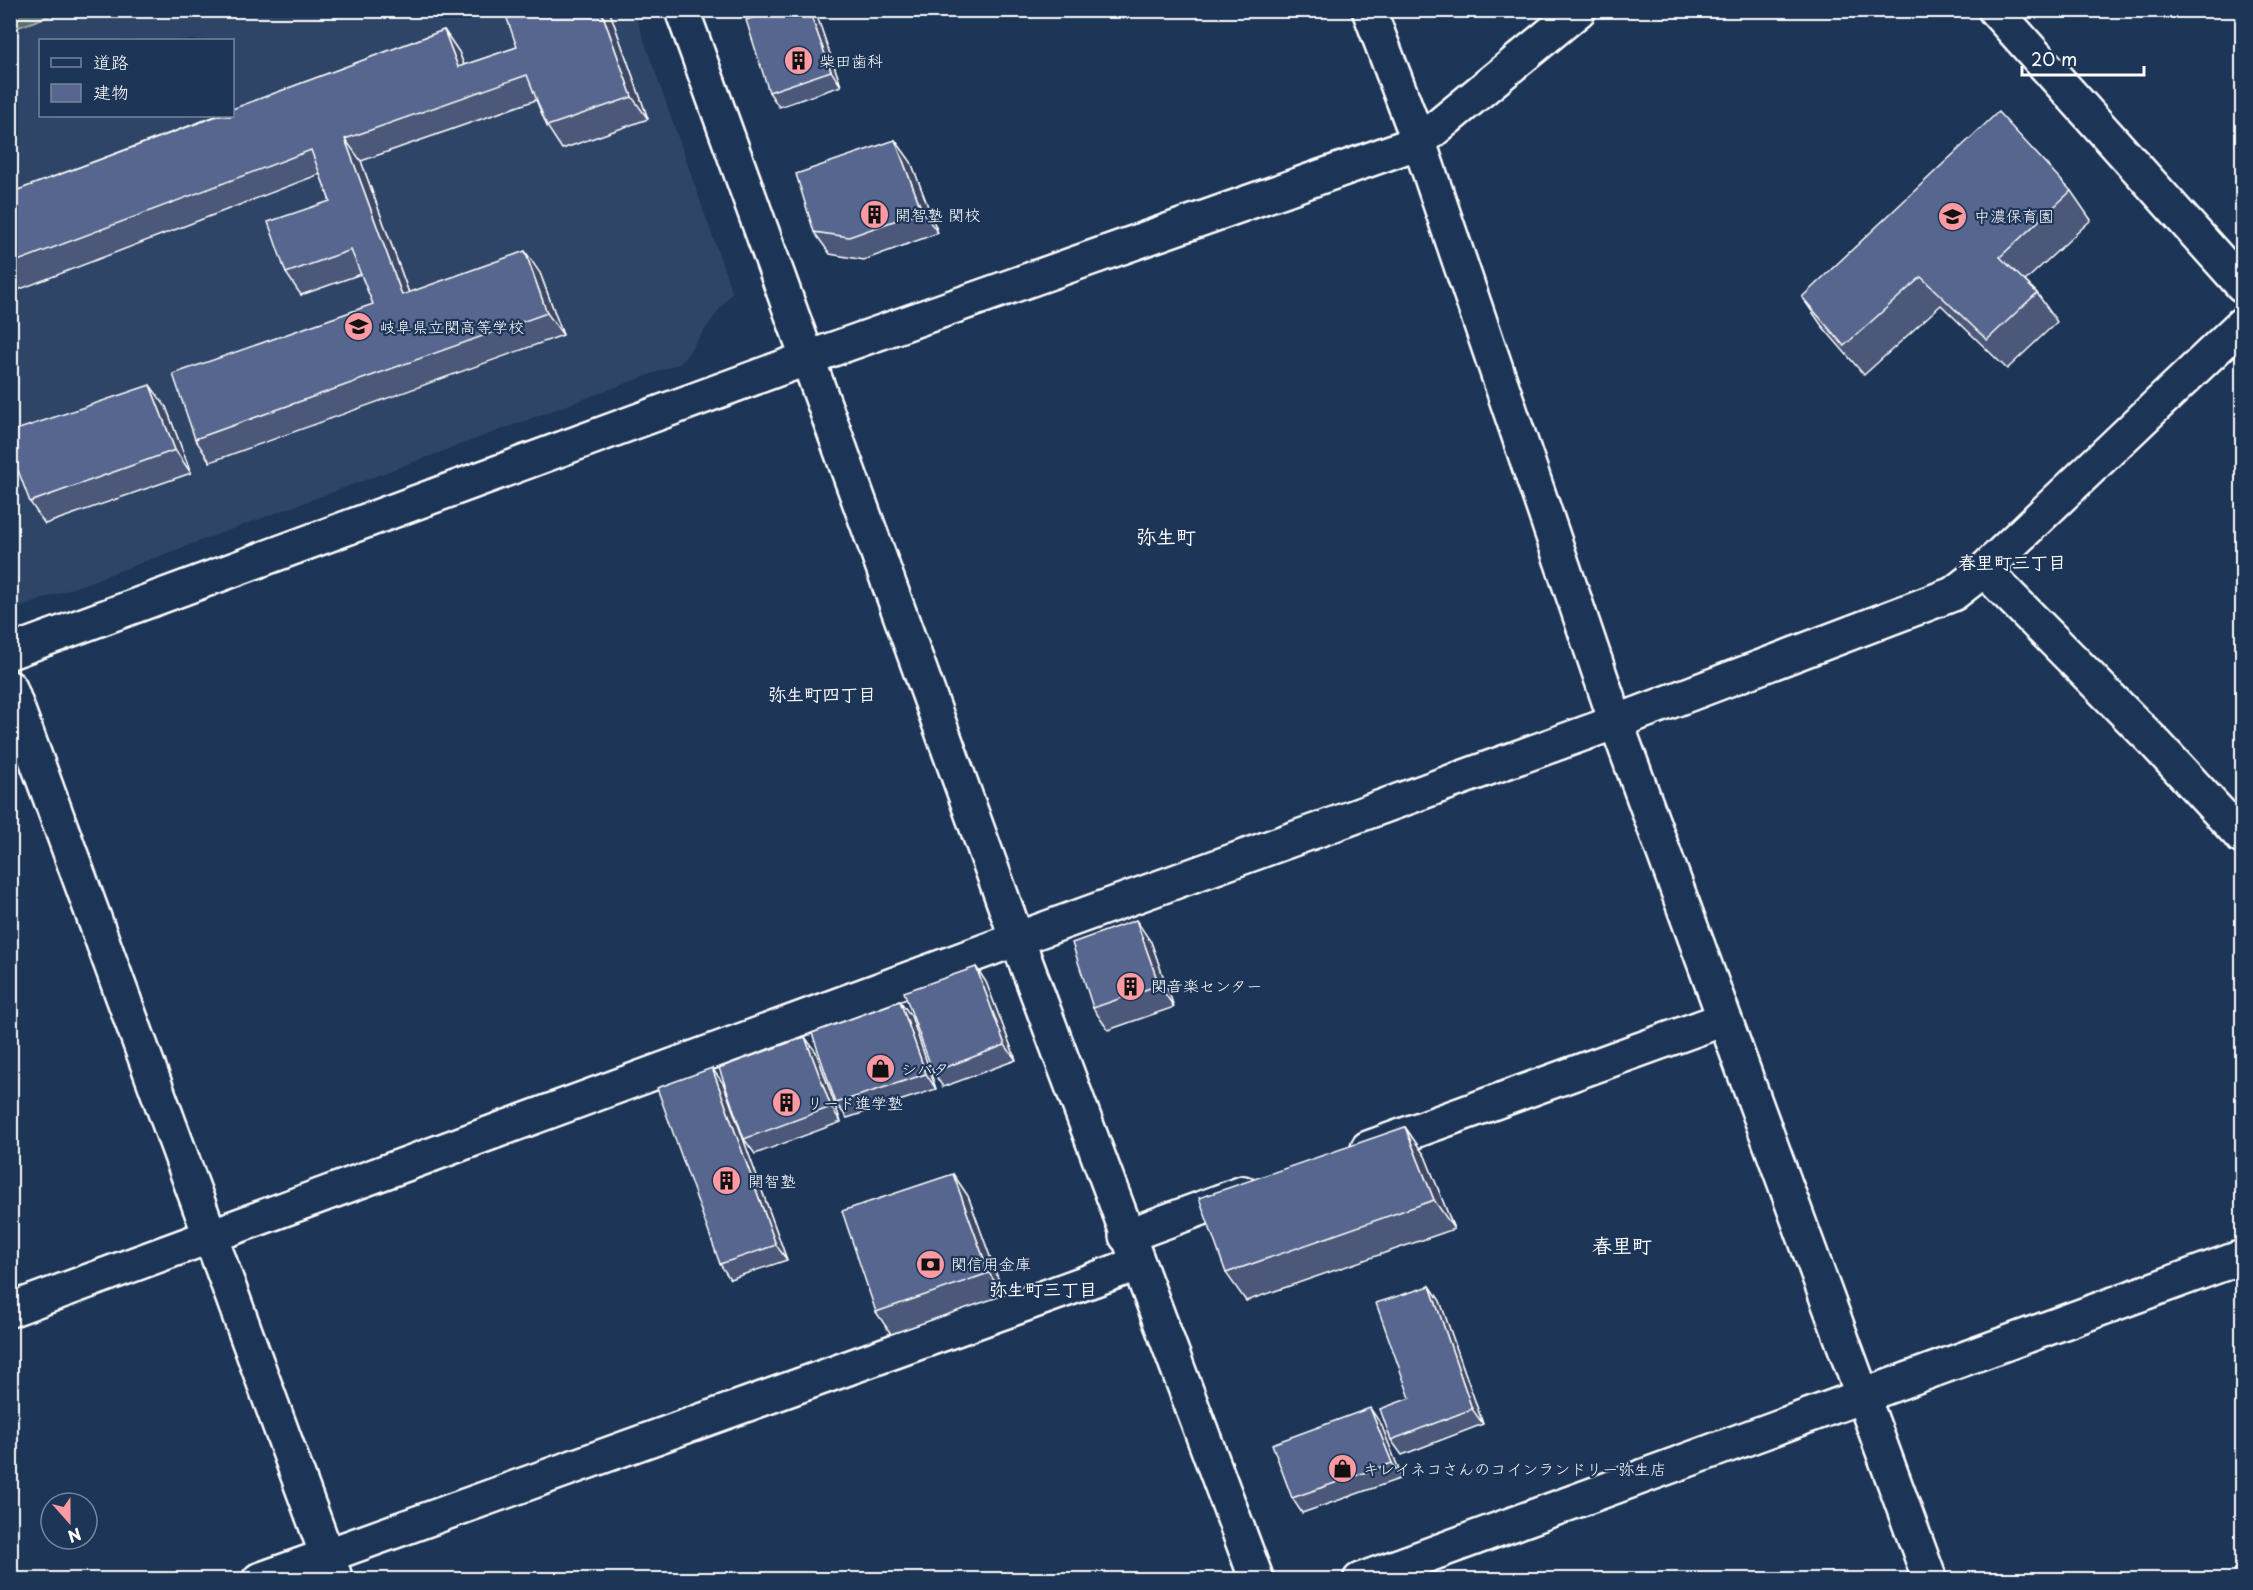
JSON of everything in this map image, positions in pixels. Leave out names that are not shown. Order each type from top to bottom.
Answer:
[{"type":"street","points":[[682,10],[1017,939],[1257,1580]]},
{"type":"street","points":[[1369,10],[1419,141],[1616,722],[1929,1580]]},
{"type":"street","points":[[10,652],[808,358],[1419,141],[1579,10]]},
{"type":"street","points":[[1995,10],[2242,285]]},
{"type":"street","points":[[10,1310],[1017,939],[1616,722],[1953,594],[1984,570],[2242,324]]},
{"type":"street","points":[[1984,570],[2156,744],[2242,837]]},
{"type":"street","points":[[10,688],[332,1567]]},
{"type":"street","points":[[1337,1160],[1724,1019]]},
{"type":"street","points":[[259,1580],[332,1567],[1132,1250],[1270,1184]]},
{"type":"street","points":[[1360,1580],[2242,1257]]},
{"type":"shaded area","name":"岐阜県立関高等学校","points":[[11,11],[634,11],[732,292],[681,363],[11,611]]},
{"type":"green space","points":[[11,10],[63,10],[63,11],[11,30]]},
{"type":"building","name":"岐阜県立関高等学校","points":[[504,10],[601,10],[632,97],[547,126],[527,75],[345,139],[402,295],[525,251],[547,313],[195,439],[173,374],[373,304],[351,250],[286,273],[268,222],[330,201],[311,150],[10,264],[10,193],[214,117],[234,117],[234,108],[444,30],[458,67],[517,47]]},
{"type":"building","name":"柴田歯科","points":[[776,10],[809,10],[831,71],[769,92],[746,20]]},
{"type":"building","points":[[1998,112],[2071,191],[2000,257],[2037,293],[1987,340],[1921,277],[1844,346],[1802,297]]},
{"type":"building","name":"開智塾 関校","points":[[895,140],[922,211],[849,237],[814,232],[796,174]]},
{"type":"building","points":[[150,385],[175,450],[30,502],[10,449],[10,432]]},
{"type":"building","points":[[1136,920],[1159,985],[1093,1008],[1072,943]]},
{"type":"building","points":[[976,967],[1005,1045],[933,1072],[904,992]]},
{"type":"building","name":"シバタ","points":[[900,1001],[926,1074],[836,1103],[812,1033]]},
{"type":"building","name":"リード進学塾","points":[[805,1037],[831,1107],[744,1139],[719,1068]]},
{"type":"building","name":"開智塾","points":[[712,1068],[776,1245],[720,1264],[657,1088]]},
{"type":"building","points":[[1405,1127],[1434,1200],[1226,1273],[1199,1198]]},
{"type":"building","name":"関信用金庫","points":[[953,1174],[989,1273],[876,1312],[842,1211]]},
{"type":"building","points":[[1430,1286],[1472,1409],[1391,1440],[1380,1409],[1410,1398],[1376,1303]]},
{"type":"building","name":"キレイネコさんのコインランドリー弥生店","points":[[1370,1408],[1392,1463],[1292,1498],[1272,1444]]},
{"type":"place","name":"柴田歯科","points":[[798,61]]},
{"type":"place","name":"開智塾 関校","points":[[874,215]]},
{"type":"place","name":"中濃保育園","points":[[1953,216]]},
{"type":"place","name":"岐阜県立関高等学校","points":[[359,327]]},
{"type":"place","name":"関音楽センター","points":[[1130,986]]},
{"type":"place","name":"シバタ","points":[[880,1069]]},
{"type":"place","name":"リード進学塾","points":[[786,1103]]},
{"type":"place","name":"開智塾","points":[[727,1181]]},
{"type":"place","name":"関信用金庫","points":[[930,1264]]},
{"type":"place","name":"キレイネコさんのコインランドリー弥生店","points":[[1342,1469]]},
{"type":"district","name":"弥生町","points":[[1166,537]]},
{"type":"district","name":"春里町三丁目","points":[[2012,563]]},
{"type":"district","name":"弥生町四丁目","points":[[822,695]]},
{"type":"district","name":"春里町","points":[[1622,1246]]},
{"type":"district","name":"弥生町三丁目","points":[[1043,1290]]}]
